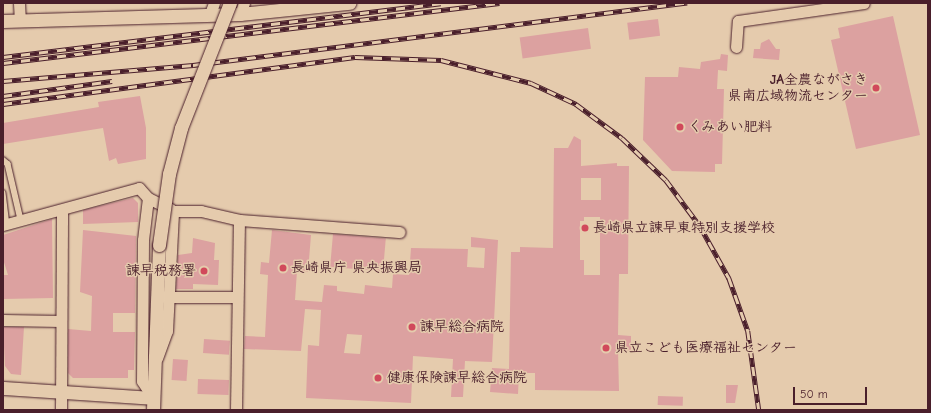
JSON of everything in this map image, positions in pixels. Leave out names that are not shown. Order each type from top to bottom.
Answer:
[{"type":"street","points":[[19,3],[20,21]]},
{"type":"street","points":[[153,404],[158,245],[169,174],[182,128],[230,3]]},
{"type":"street","points":[[3,21],[349,3]]},
{"type":"street","points":[[736,47],[738,20],[864,3]]},
{"type":"street","points":[[5,224],[62,210],[139,188],[148,198],[173,211],[202,211],[238,220],[400,232]]},
{"type":"street","points":[[148,198],[142,330],[142,381],[153,404]]},
{"type":"street","points":[[61,410],[62,210]]},
{"type":"street","points":[[154,365],[167,332],[173,211]]},
{"type":"street","points":[[236,410],[238,220]]},
{"type":"street","points":[[168,297],[238,297]]},
{"type":"street","points":[[3,320],[61,321]]},
{"type":"street","points":[[3,388],[61,389],[153,404]]},
{"type":"lane","points":[[3,160],[8,164],[21,220]]},
{"type":"lane","points":[[3,193],[5,224]]},
{"type":"building","name":"JA全農ながさき 県南広域物流センター","points":[[893,16],[920,135],[856,149],[831,40],[840,38],[838,28]]},
{"type":"building","points":[[658,19],[660,36],[629,40],[627,23]]},
{"type":"building","points":[[588,28],[591,49],[523,58],[520,38]]},
{"type":"building","points":[[769,39],[776,49],[780,49],[779,60],[753,58],[754,49],[760,49],[761,43]]},
{"type":"building","name":"くみあい肥料","points":[[721,54],[728,55],[727,71],[718,70],[717,89],[724,89],[722,164],[715,164],[715,172],[672,171],[643,140],[645,77],[678,77],[679,67],[700,69],[701,62],[720,59]]},
{"type":"building","points":[[140,96],[146,128],[146,159],[118,164],[116,158],[109,161],[103,128],[3,144],[3,123],[99,107],[98,102]]},
{"type":"building","points":[[574,136],[581,140],[581,166],[617,163],[617,166],[629,166],[628,274],[619,274],[618,335],[631,336],[631,351],[618,350],[619,391],[535,390],[535,373],[519,373],[518,394],[490,392],[492,368],[509,369],[511,252],[520,252],[520,247],[553,248],[554,148],[568,148]],"holes":[[[581,178],[601,178],[601,200],[581,200]],[[584,217],[600,217],[600,275],[584,275],[584,260],[580,260],[580,221],[584,221]]]},
{"type":"building","points":[[133,198],[138,203],[138,222],[83,224],[83,210]]},
{"type":"building","points":[[52,219],[53,298],[3,299],[3,275],[8,275],[3,259],[3,235]]},
{"type":"building","points":[[83,230],[136,236],[135,313],[113,313],[113,332],[135,332],[134,370],[128,370],[128,378],[73,378],[68,373],[68,329],[91,331],[92,296],[80,292]]},
{"type":"building","name":"諫早総合病院","points":[[272,230],[311,235],[308,272],[297,271],[295,300],[322,302],[324,285],[337,286],[337,291],[364,294],[365,285],[392,288],[393,274],[409,275],[411,248],[468,249],[467,267],[484,268],[485,248],[471,247],[471,237],[498,240],[492,362],[465,361],[463,397],[451,397],[453,359],[413,356],[411,403],[306,398],[308,345],[319,346],[321,310],[305,309],[301,351],[244,349],[245,336],[265,337],[268,275],[260,274],[261,262],[269,263]],"holes":[[[347,334],[362,335],[360,354],[344,353]]]},
{"type":"building","points":[[333,234],[386,239],[383,271],[330,267]]},
{"type":"building","points":[[193,238],[215,243],[214,260],[219,260],[218,285],[193,284],[193,289],[176,289],[178,255],[192,253]]},
{"type":"building","points":[[3,327],[24,327],[21,375],[11,374],[5,366]]},
{"type":"building","points":[[204,339],[230,341],[229,355],[203,353]]},
{"type":"building","points":[[173,359],[188,360],[186,381],[172,380]]},
{"type":"building","points":[[198,379],[229,380],[228,395],[197,394]]},
{"type":"building","points":[[726,385],[738,385],[735,403],[726,403]]},
{"type":"building","points":[[658,396],[683,397],[683,406],[658,405]]},
{"type":"railway","points":[[3,57],[441,3]]},
{"type":"railway","points":[[3,63],[499,3]]},
{"type":"railway","points":[[3,81],[193,65],[687,3]]},
{"type":"railway","points":[[3,104],[355,57],[441,60],[531,83],[576,104],[622,138],[666,180],[700,226],[729,278],[748,331],[759,410]]},
{"type":"railway","points":[[3,96],[112,81]]},
{"type":"place","name":"JA全農ながさき 県南広域物流センター","points":[[876,88]]},
{"type":"place","name":"くみあい肥料","points":[[680,127]]},
{"type":"place","name":"長崎県立諫早東特別支援学校","points":[[585,228]]},
{"type":"place","name":"長崎県庁 県央振興局","points":[[283,268]]},
{"type":"place","name":"諫早税務署","points":[[204,271]]},
{"type":"place","name":"諫早総合病院","points":[[412,327]]},
{"type":"place","name":"県立こども医療福祉センター","points":[[606,348]]},
{"type":"place","name":"健康保険諫早総合病院","points":[[378,378]]}]
